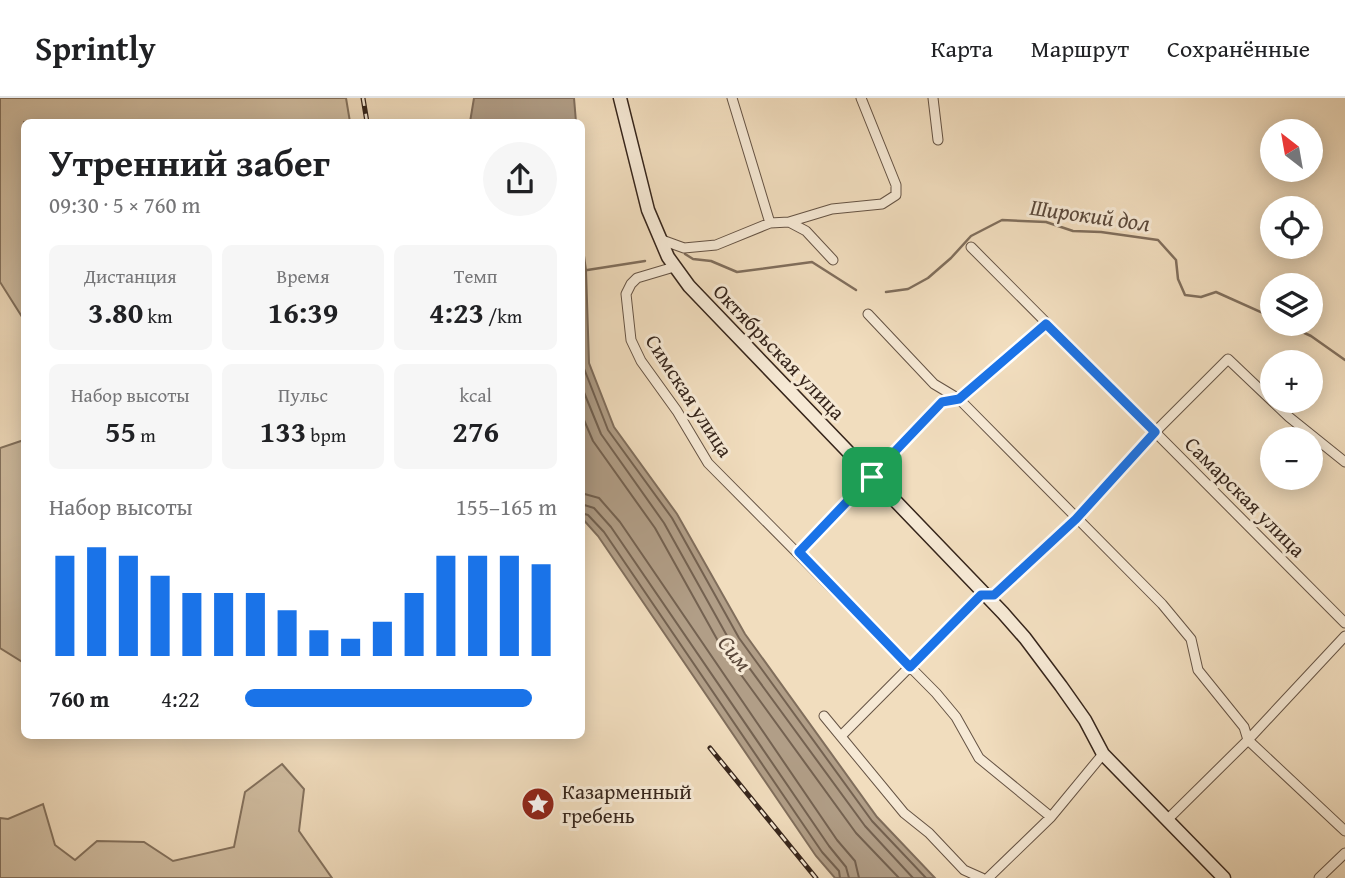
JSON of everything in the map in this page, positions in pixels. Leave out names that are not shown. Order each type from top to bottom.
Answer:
[{"type":"main road","name":"Октябрьская улица","points":[[620,98],[645,200],[674,268],[987,595],[1025,638],[1061,686],[1085,720],[1103,754],[1224,878]]},
{"type":"street","points":[[733,98],[770,223]]},
{"type":"street","points":[[662,240],[684,248],[716,245],[770,223],[789,222],[832,209],[882,204],[896,195],[896,185],[861,98]]},
{"type":"street","points":[[933,98],[938,140]]},
{"type":"street","points":[[789,222],[806,231],[833,260]]},
{"type":"street","name":"Самарская улица","points":[[971,247],[1345,623]]},
{"type":"street","name":"Симская улица","points":[[674,268],[637,278],[631,284],[626,294],[631,340],[640,361],[677,411],[708,463],[936,693],[956,716],[979,758],[1051,817]]},
{"type":"street","points":[[868,314],[934,384],[959,399],[1162,604],[1191,639],[1198,670],[1244,727],[1248,740],[1345,831]]},
{"type":"street","points":[[799,552],[942,402],[959,399],[1046,324]]},
{"type":"street","points":[[842,734],[981,595],[994,595],[1076,519],[1155,432],[1228,359],[1289,417],[1345,462]]},
{"type":"street","points":[[1167,820],[1248,740],[1345,636]]},
{"type":"street","points":[[824,716],[842,734],[904,813],[929,833],[964,870],[982,878]]},
{"type":"street","points":[[988,878],[1051,817],[1103,754]]},
{"type":"street","points":[[1319,878],[1345,853]]},
{"type":"shaded area","points":[[0,98],[346,98],[350,119],[21,119],[21,315],[0,282]]},
{"type":"shaded area","points":[[21,441],[21,661],[0,648],[0,448]]},
{"type":"shaded area","points":[[282,764],[304,789],[299,831],[332,878],[0,878],[0,818],[8,819],[43,804],[55,845],[75,860],[97,841],[144,842],[173,861],[234,847],[245,792]]},
{"type":"water","points":[[474,98],[574,98],[576,119],[470,119]]},
{"type":"water","name":"Сим","points":[[585,263],[589,363],[614,427],[677,514],[745,634],[877,817],[935,878],[835,878],[816,856],[598,536],[585,521]]},
{"type":"waterway","name":"Широкий дол","points":[[886,292],[908,289],[928,278],[971,236],[1002,220],[1046,222],[1073,231],[1158,240],[1176,260],[1178,279],[1185,295],[1201,297],[1216,292],[1260,312]]},
{"type":"waterway","points":[[685,254],[693,259],[711,261],[737,272],[812,262],[856,290]]},
{"type":"waterway","points":[[585,270],[645,261]]},
{"type":"waterway","name":"Широкий дол","points":[[1311,336],[1345,360]]},
{"type":"railway","points":[[363,98],[366,119]]},
{"type":"railway","points":[[710,748],[816,878]]},
{"type":"place","name":"Казарменный гребень","points":[[538,804]]},
{"type":"route","points":[[1046,324],[1155,432],[1076,519],[994,595],[981,595],[910,667],[799,552],[872,477],[942,402],[959,399],[1046,324]]}]
